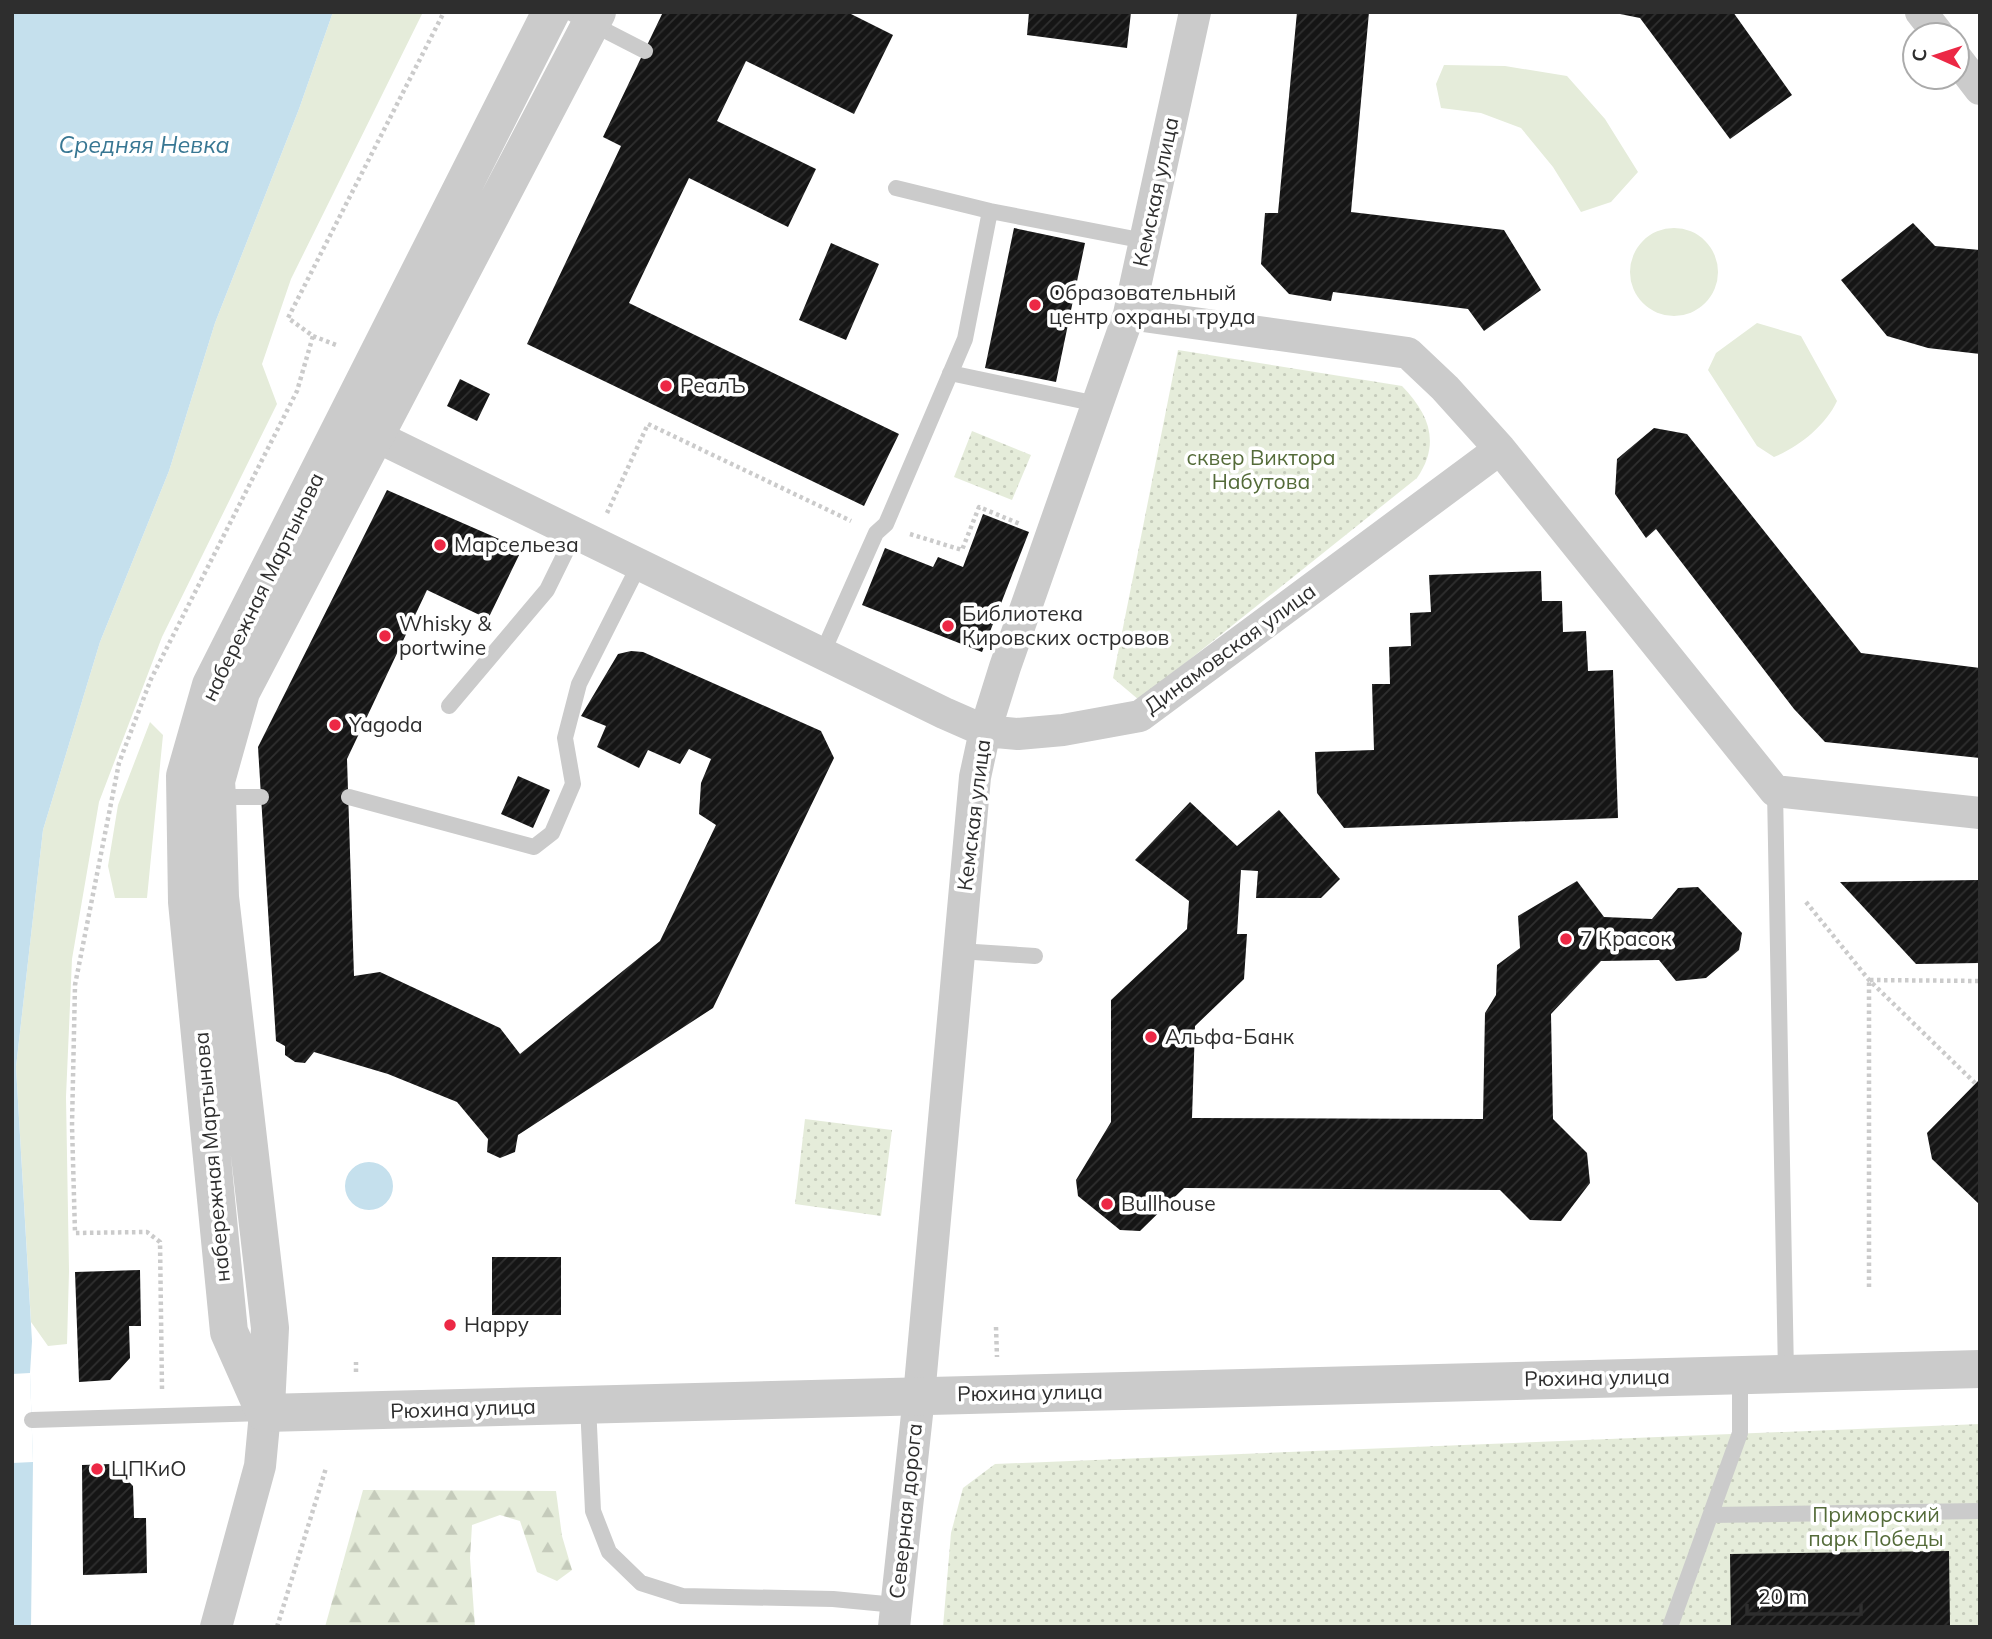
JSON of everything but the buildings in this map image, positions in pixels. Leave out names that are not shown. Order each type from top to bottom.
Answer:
[{"type":"street","name":"набережная Мартынова","points":[[204,900],[217,797],[216,781],[241,692],[551,12]]},
{"type":"street","name":"Кемская улица","points":[[919,1396],[975,777],[985,731],[1005,667],[1129,314],[1195,12]]},
{"type":"street","name":"набережная Мартынова","points":[[216,1627],[260,1466],[265,1413],[229,1332],[204,900],[185,776],[211,685],[360,429],[586,16]]},
{"type":"street","points":[[1129,314],[1408,353],[1446,388],[1500,449],[1775,791],[1980,813]]},
{"type":"street","name":"Динамовская улица","points":[[360,429],[985,731],[1018,734],[1063,730],[1140,716],[1500,449]]},
{"type":"street","name":"Рюхина улица","points":[[265,1413],[1980,1369]]},
{"type":"street","name":"Северная дорога","points":[[895,1616],[919,1396]]},
{"type":"lane","points":[[586,16],[645,51]]},
{"type":"lane","points":[[896,188],[990,211],[1145,241]]},
{"type":"lane","points":[[822,654],[965,339],[990,211]]},
{"type":"lane","points":[[950,373],[1097,404]]},
{"type":"lane","points":[[449,706],[547,590],[584,538]]},
{"type":"lane","points":[[349,797],[534,846],[552,833],[573,784],[565,738],[579,684],[639,565]]},
{"type":"lane","points":[[1775,791],[1786,1374]]},
{"type":"lane","points":[[217,797],[261,797]]},
{"type":"lane","points":[[959,951],[1035,956]]},
{"type":"lane","points":[[1670,1627],[1740,1433],[1740,1375]]},
{"type":"lane","points":[[588,1405],[593,1511],[609,1552],[641,1583],[682,1596],[833,1599],[895,1616]]},
{"type":"lane","name":"Рюхина улица","points":[[32,1420],[265,1413]]},
{"type":"lane","points":[[1711,1516],[1980,1511]]},
{"type":"path","points":[[329,238],[444,12]]},
{"type":"path","points":[[313,336],[351,351]]},
{"type":"path","points":[[584,538],[648,424],[881,529],[962,550],[979,507],[1031,528]]},
{"type":"path","points":[[1776,866],[1869,980],[1975,1083]]},
{"type":"path","points":[[1869,980],[1980,981]]},
{"type":"path","points":[[1869,980],[1869,1287]]},
{"type":"path","points":[[277,1627],[326,1468]]},
{"type":"green space","points":[[333,12],[423,12],[291,279],[262,364],[277,404],[162,637],[99,802],[72,959],[66,1097],[69,1271],[67,1344],[48,1346],[31,1322],[16,1067],[43,830],[100,642],[169,471],[215,323],[299,109]]},
{"type":"green space","points":[[1444,65],[1505,66],[1567,76],[1605,119],[1638,172],[1611,202],[1581,212],[1553,167],[1521,128],[1481,113],[1441,108],[1436,84]]},
{"type":"green space","points":[[1674,228],[1691,232],[1705,241],[1714,255],[1718,272],[1714,289],[1705,303],[1691,312],[1674,316],[1657,312],[1643,303],[1634,289],[1630,272],[1634,255],[1643,241],[1657,232]]},
{"type":"green space","points":[[1757,323],[1801,336],[1837,401],[1811,434],[1774,457],[1757,446],[1708,370],[1716,353]]},
{"type":"green space","name":"сквер Виктора Набутова","points":[[1178,350],[1402,386],[1425,418],[1429,429],[1429,453],[1417,478],[1139,700],[1113,678]]},
{"type":"green space","points":[[972,431],[1031,455],[1012,500],[954,477]]},
{"type":"green space","points":[[150,722],[163,735],[147,898],[115,898],[108,866],[118,805]]},
{"type":"green space","points":[[805,1119],[892,1130],[881,1216],[795,1204]]},
{"type":"green space","name":"Приморский парк Победы","points":[[1980,1424],[1980,1627],[943,1627],[951,1533],[963,1488],[995,1464]]},
{"type":"green space","points":[[363,1490],[556,1491],[562,1536],[572,1570],[557,1581],[537,1572],[520,1521],[500,1515],[472,1525],[470,1558],[475,1627],[325,1627]]},
{"type":"water","name":"Средняя Невка","points":[[12,12],[333,12],[299,109],[215,323],[169,471],[100,642],[43,830],[16,1067],[32,1341],[31,1627],[12,1627]]},
{"type":"water","points":[[369,1162],[378,1163],[386,1169],[392,1177],[392,1195],[386,1203],[378,1209],[369,1210],[360,1209],[352,1203],[346,1195],[345,1186],[346,1177],[352,1169],[360,1163]]},
{"type":"pier","points":[[30,1373],[33,1462],[12,1463],[12,1374]]},
{"type":"place","name":"Образовательный центр охраны труда","points":[[1035,305]]},
{"type":"place","name":"РеалЪ","points":[[666,386]]},
{"type":"place","name":"Марсельеза","points":[[440,545]]},
{"type":"place","name":"Библиотека Кировских островов","points":[[948,626]]},
{"type":"place","name":"Whisky & portwine","points":[[385,636]]},
{"type":"place","name":"Yagoda","points":[[335,725]]},
{"type":"place","name":"7 Красок","points":[[1566,939]]},
{"type":"place","name":"Альфа-Банк","points":[[1151,1037]]},
{"type":"place","name":"Bullhouse","points":[[1107,1204]]},
{"type":"place","name":"Happy","points":[[450,1325]]},
{"type":"place","name":"ЦПКиО","points":[[97,1469]]}]
